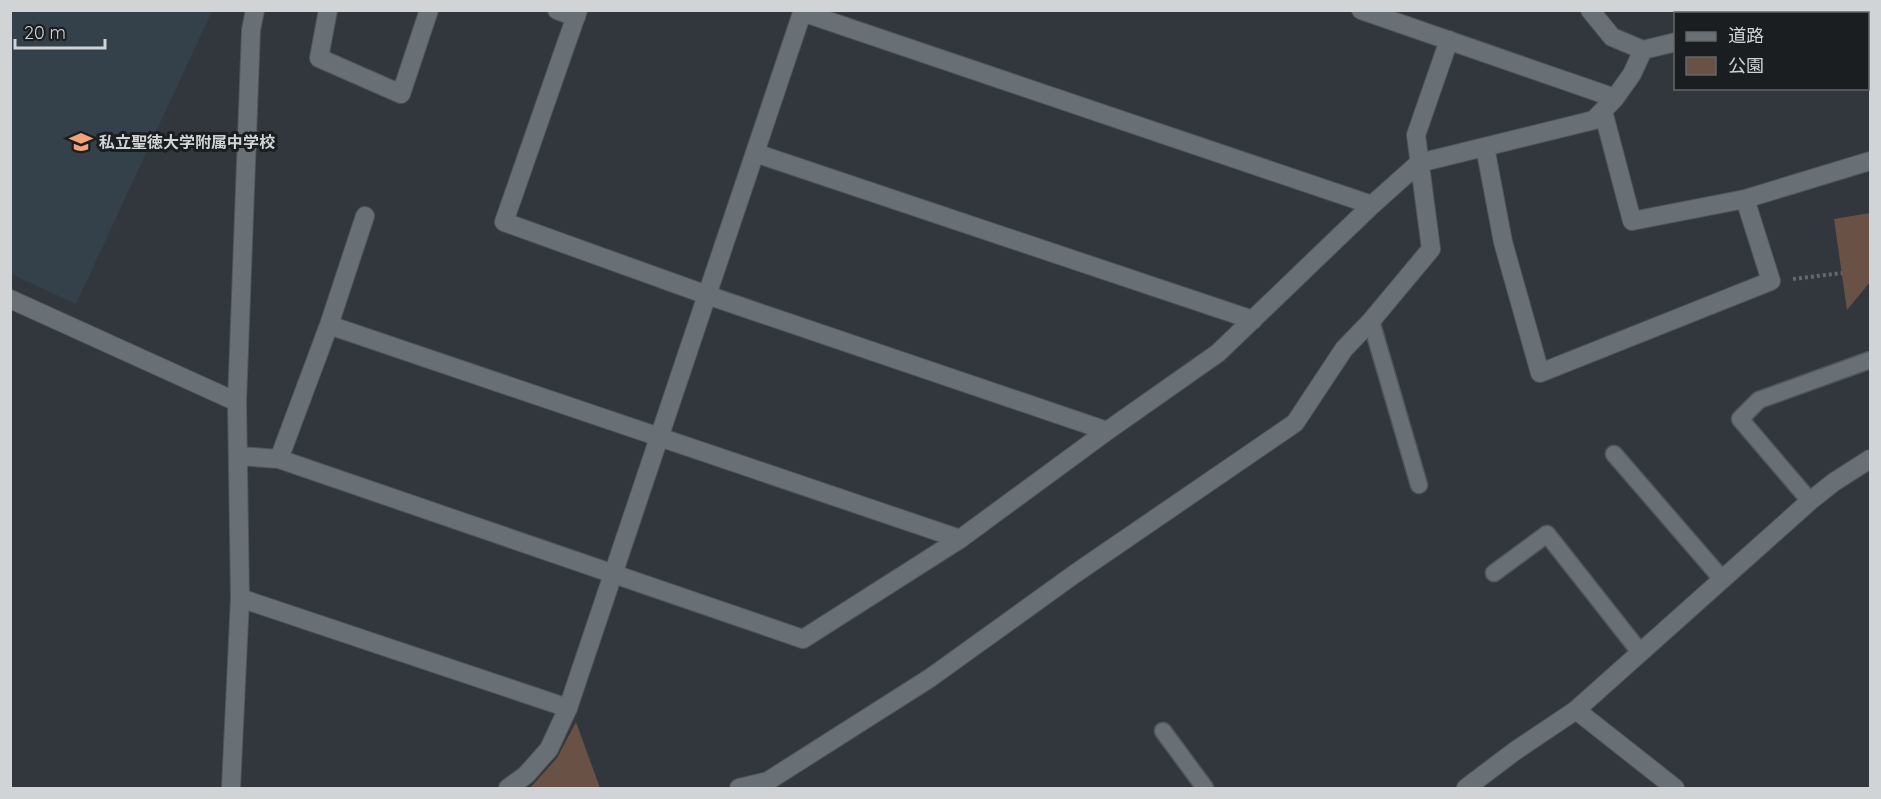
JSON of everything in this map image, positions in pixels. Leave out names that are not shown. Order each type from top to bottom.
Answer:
[{"type":"street","points":[[231,789],[240,598],[237,402],[251,30],[255,10]]},
{"type":"street","points":[[328,10],[319,58],[401,94],[429,10]]},
{"type":"street","points":[[557,10],[577,14],[504,222],[707,295],[1107,431]]},
{"type":"street","points":[[1362,10],[1449,40],[1609,104]]},
{"type":"street","points":[[1590,10],[1612,37],[1643,50],[1674,42]]},
{"type":"street","points":[[508,789],[526,775],[549,750],[568,708],[803,11],[1372,205]]},
{"type":"street","points":[[739,789],[769,785],[930,678],[1076,573],[1295,423],[1344,349],[1371,321],[1431,249],[1416,135],[1449,40]]},
{"type":"street","points":[[239,456],[279,459],[803,639],[960,539],[1218,353],[1419,163],[1594,120],[1632,74],[1643,50]]},
{"type":"street","points":[[1609,104],[1632,221],[1745,199],[1870,161]]},
{"type":"street","points":[[1485,147],[1503,242],[1540,373],[1771,281],[1745,199]]},
{"type":"street","points":[[755,153],[1253,320]]},
{"type":"street","points":[[279,459],[329,325],[364,216]]},
{"type":"street","points":[[10,299],[237,402]]},
{"type":"street","points":[[329,325],[960,539]]},
{"type":"street","points":[[1466,789],[1515,751],[1576,710],[1810,501],[1834,482],[1870,459]]},
{"type":"street","points":[[240,598],[568,708]]},
{"type":"street","points":[[1576,710],[1675,789]]},
{"type":"lane","points":[[1371,321],[1419,485]]},
{"type":"lane","points":[[1810,501],[1740,419],[1759,400],[1870,360]]},
{"type":"lane","points":[[1614,454],[1722,579]]},
{"type":"lane","points":[[1494,573],[1547,534],[1640,652]]},
{"type":"lane","points":[[1163,731],[1205,789]]},
{"type":"path","points":[[1771,281],[1842,273]]},
{"type":"shaded area","name":"私立聖徳大学附属中学校","points":[[11,10],[212,11],[76,304],[11,274]]},
{"type":"green space","points":[[1870,213],[1870,282],[1847,310],[1834,219]]},
{"type":"green space","points":[[576,722],[600,788],[530,788],[557,758]]},
{"type":"place","name":"私立聖徳大学附属中学校","points":[[81,142]]}]
